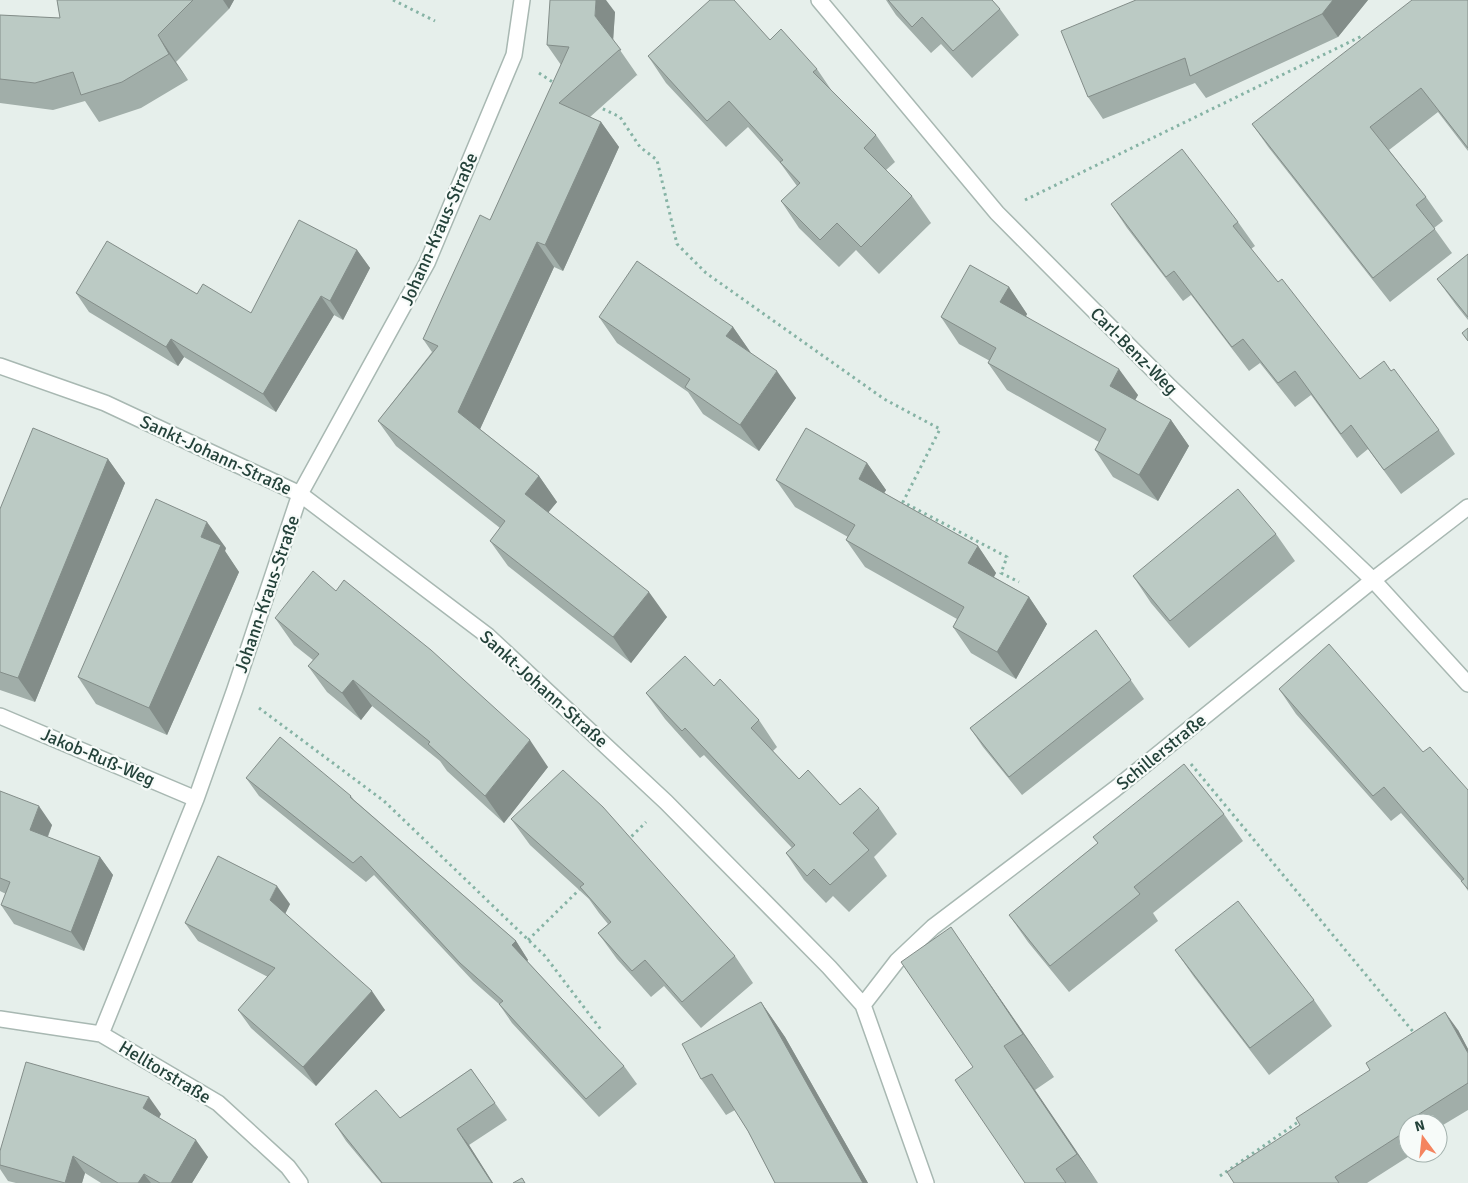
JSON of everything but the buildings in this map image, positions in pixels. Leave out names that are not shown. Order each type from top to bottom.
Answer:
[{"type":"street","name":"Johann-Kraus-Straße","points":[[101,1034],[196,799],[300,494],[428,262],[514,55],[522,0]]},
{"type":"street","name":"Carl-Benz-Weg","points":[[819,0],[997,213],[1170,388],[1374,580],[1468,684]]},
{"type":"street","name":"Sankt-Johann-Straße","points":[[0,366],[105,403],[300,494],[488,636],[666,802],[829,967],[863,1005],[926,1183]]},
{"type":"street","name":"Schillerstraße","points":[[863,1005],[897,961],[933,927],[1115,789],[1374,580],[1468,507]]},
{"type":"street","name":"Jakob-Ruß-Weg","points":[[0,716],[196,799]]},
{"type":"street","name":"Helltorstraße","points":[[0,1019],[101,1034],[218,1103],[288,1167],[300,1183]]},
{"type":"path","points":[[393,0],[435,21]]},
{"type":"path","points":[[997,213],[1364,35]]},
{"type":"path","points":[[514,55],[562,88]]},
{"type":"path","points":[[595,105],[620,117],[640,147],[657,160],[676,244],[706,273],[884,399],[940,429],[903,502],[1007,557],[1001,573],[1020,582]]},
{"type":"path","points":[[235,689],[384,802],[545,956],[602,1031]]},
{"type":"path","points":[[1173,743],[1419,1039]]},
{"type":"path","points":[[625,843],[666,802]]},
{"type":"path","points":[[528,940],[583,885]]},
{"type":"path","points":[[1220,1176],[1308,1115]]}]
